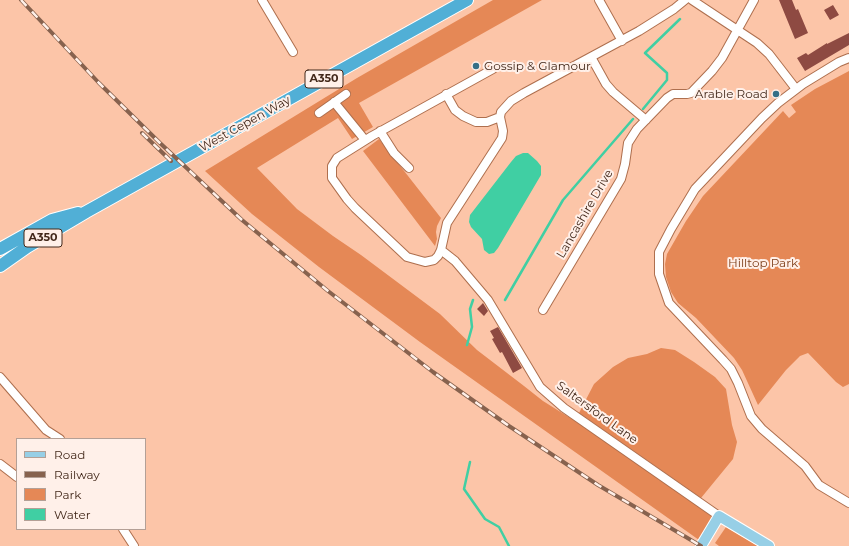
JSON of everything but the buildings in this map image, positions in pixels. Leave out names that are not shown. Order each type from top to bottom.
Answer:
[{"type":"highway","name":"West Cepen Way","points":[[0,266],[27,247],[86,212],[467,0]]},
{"type":"highway","name":"West Cepen Way","points":[[0,249],[52,220],[86,212]]},
{"type":"main road","points":[[701,546],[720,516]]},
{"type":"main road","name":"Saltersford Lane","points":[[720,516],[769,546]]},
{"type":"street","points":[[262,0],[293,52]]},
{"type":"street","points":[[599,0],[622,41]]},
{"type":"street","points":[[493,68],[380,131],[337,158],[334,162],[332,178],[340,190],[355,208],[407,257],[425,262],[434,260],[438,256],[441,250],[443,234],[447,223],[502,138],[503,131],[500,117],[501,112],[511,101],[639,32],[685,0]]},
{"type":"street","points":[[692,0],[756,43],[769,54],[796,89]]},
{"type":"street","name":"Lancashire Drive","points":[[544,310],[621,179],[626,164],[628,144],[636,129],[667,98],[673,94],[687,94],[694,90],[718,62],[754,0]]},
{"type":"street","points":[[591,57],[612,92],[646,120]]},
{"type":"street","points":[[849,58],[839,62],[796,89],[762,118],[695,189],[671,229],[660,252],[659,274],[669,303],[723,360],[738,383],[751,416],[762,429],[805,466],[819,485],[849,502]]},
{"type":"street","points":[[319,113],[346,94]]},
{"type":"street","points":[[446,94],[454,110],[476,122],[487,122],[500,117]]},
{"type":"street","points":[[334,102],[365,140]]},
{"type":"street","points":[[380,131],[394,153],[409,168]]},
{"type":"street","name":"Saltersford Lane","points":[[441,250],[455,261],[488,300],[540,387],[564,408],[720,516]]},
{"type":"street","points":[[0,377],[46,430],[58,438]]},
{"type":"street","points":[[46,430],[49,438]]},
{"type":"street","points":[[0,464],[16,476]]},
{"type":"street","points":[[124,530],[134,546]]},
{"type":"green space","points":[[493,0],[542,0],[359,103],[373,127],[352,139],[338,118],[257,168],[297,209],[440,314],[477,350],[543,401],[575,421],[713,516],[699,540],[420,342],[319,267],[252,214],[205,171],[357,78]]},
{"type":"green space","name":"Hilltop Park","points":[[849,71],[849,384],[843,387],[836,382],[808,353],[800,356],[786,370],[758,405],[742,370],[734,358],[696,318],[678,303],[671,292],[666,277],[665,264],[667,254],[686,221],[703,196],[783,111],[789,118],[796,112],[791,105],[815,89]]},
{"type":"green space","points":[[379,139],[441,218],[437,226],[437,239],[435,246],[363,151]]},
{"type":"green space","points":[[661,348],[675,350],[715,377],[726,389],[732,425],[737,442],[733,459],[701,498],[579,413],[594,384],[613,367],[628,358],[647,354]]},
{"type":"green space","points":[[726,527],[758,546],[719,546],[715,543]]},
{"type":"water","points":[[523,153],[528,153],[537,161],[541,166],[541,175],[498,248],[494,253],[489,254],[484,250],[482,239],[471,227],[469,222],[470,215],[516,156]]},
{"type":"waterway","points":[[643,109],[667,80],[667,73],[645,53],[680,19]]},
{"type":"waterway","points":[[505,300],[563,200],[633,119]]},
{"type":"waterway","points":[[467,345],[472,327],[470,309],[473,300]]},
{"type":"waterway","points":[[470,462],[464,489],[485,519],[499,527],[509,546]]},
{"type":"railway","points":[[21,0],[99,83],[160,143],[242,220],[328,291],[433,372],[509,426],[598,485],[701,546]]},
{"type":"railway","points":[[142,133],[171,161]]},
{"type":"place","name":"Gossip & Glamour","points":[[476,66]]},
{"type":"place","name":"Arable Road","points":[[776,94]]}]
